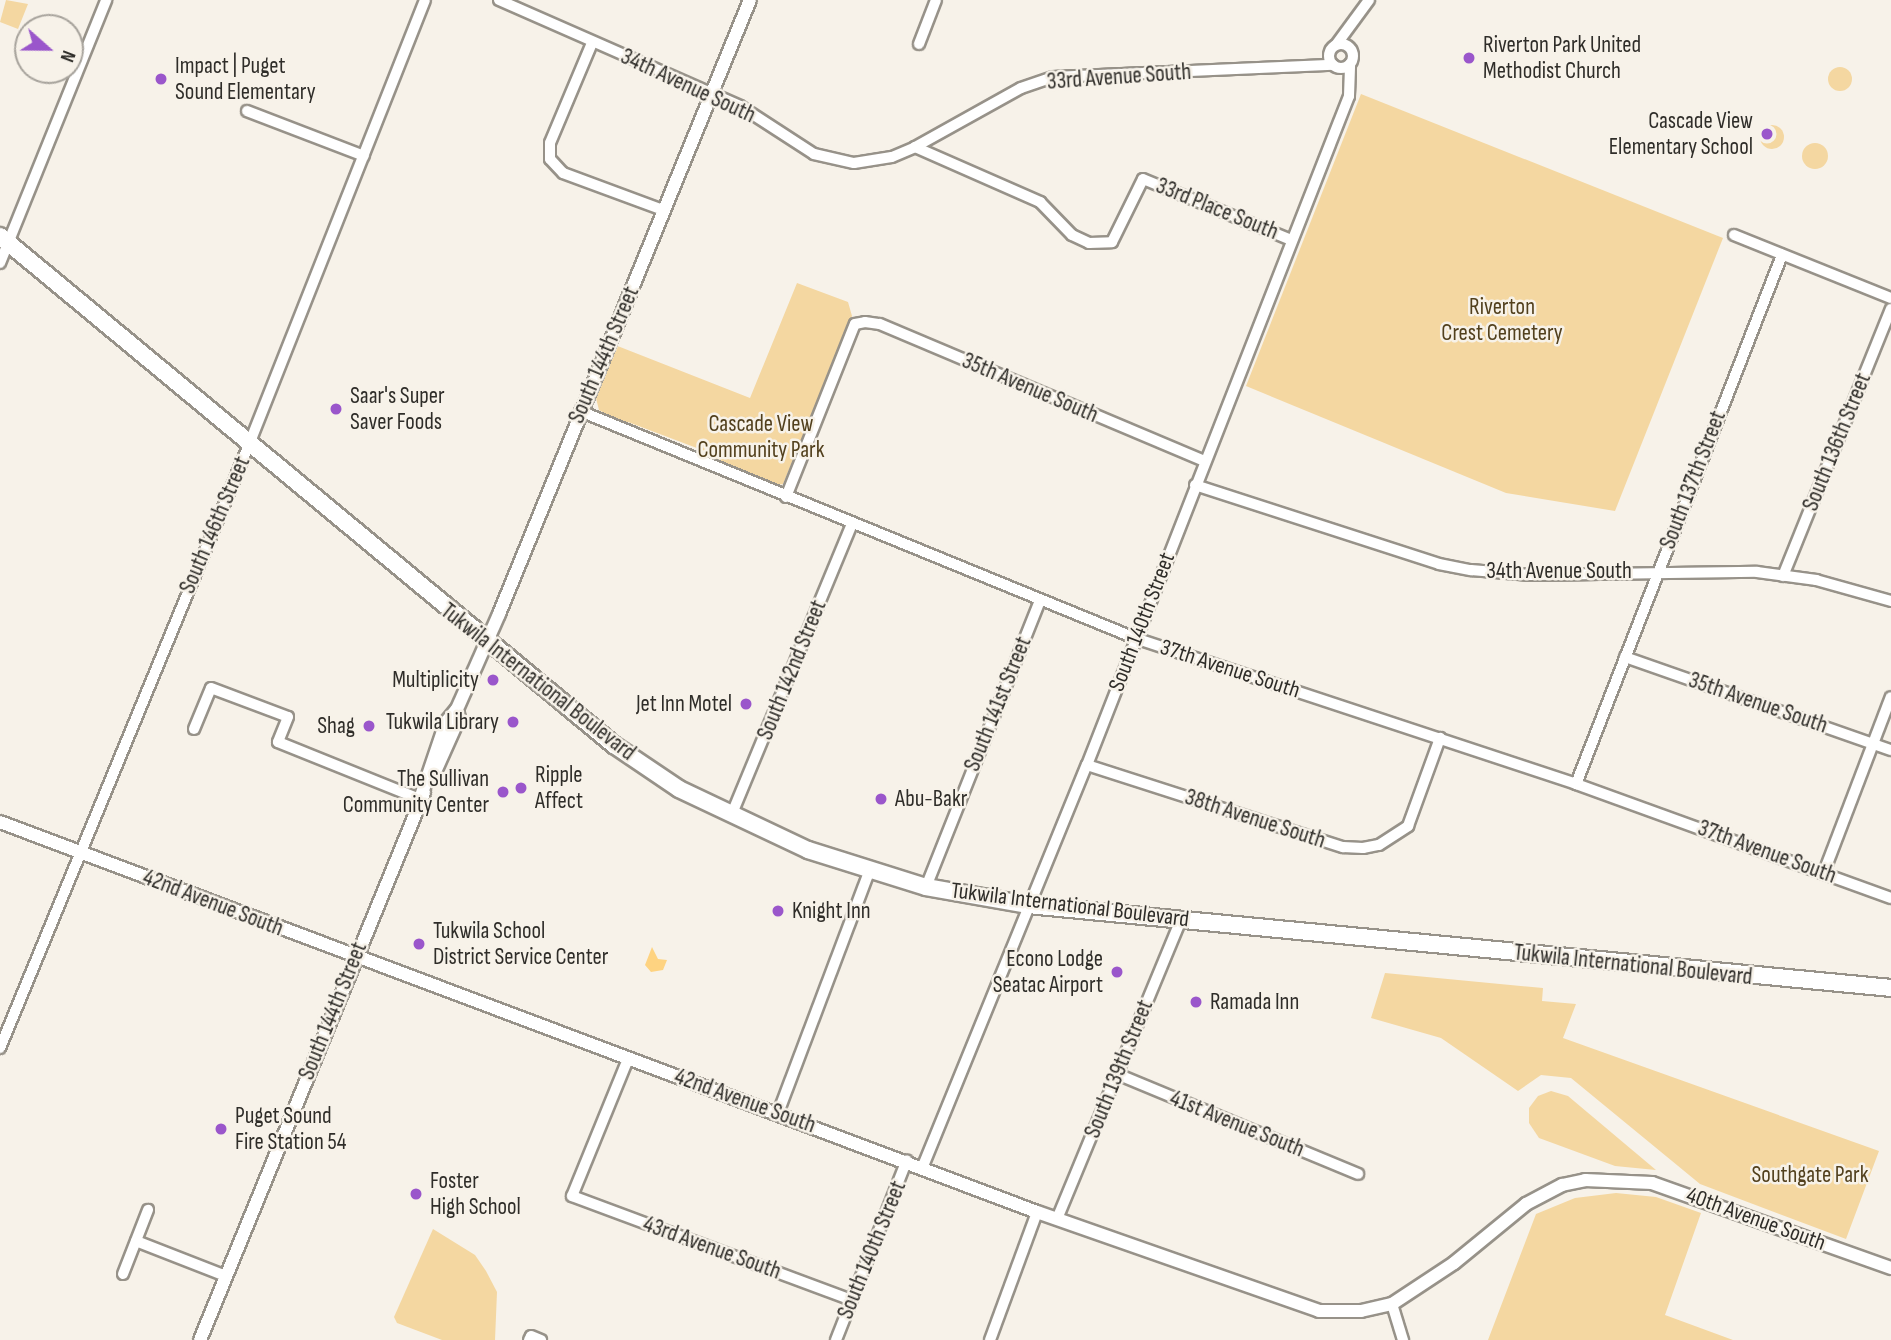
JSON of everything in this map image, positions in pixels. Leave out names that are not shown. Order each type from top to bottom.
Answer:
[{"type":"main road","name":"Tukwila International Boulevard","points":[[4,239],[250,442],[486,643],[614,746],[672,785],[731,816],[808,850],[926,887],[1028,905],[1891,988]]},
{"type":"street","points":[[0,263],[4,239],[106,0]]},
{"type":"street","name":"South 146th Street","points":[[0,1048],[250,442],[425,0]]},
{"type":"street","name":"34th Avenue South","points":[[499,0],[592,43],[712,92],[803,148],[834,160],[872,162],[915,147]]},
{"type":"street","name":"South 144th Street","points":[[201,1340],[419,799],[446,722],[457,709],[486,643],[750,0]]},
{"type":"street","points":[[919,44],[936,0]]},
{"type":"street","points":[[1333,48],[1369,0]]},
{"type":"street","points":[[1348,45],[1356,19]]},
{"type":"street","points":[[592,43],[550,143],[550,159],[563,173],[663,210]]},
{"type":"street","points":[[1333,48],[1348,45]]},
{"type":"street","points":[[1333,48],[1344,68],[1354,53],[1348,45]]},
{"type":"street","name":"33rd Avenue South","points":[[1297,67],[1333,48]]},
{"type":"street","name":"33rd Avenue South","points":[[915,147],[1021,88],[1054,77],[1297,67],[1344,68]]},
{"type":"street","name":"South 140th Street","points":[[923,1166],[1087,765],[1349,96],[1344,68]]},
{"type":"street","points":[[247,111],[364,156]]},
{"type":"street","name":"33rd Place South","points":[[915,147],[1040,202],[1072,235],[1102,246],[1112,242],[1143,179],[1291,240]]},
{"type":"street","points":[[1734,235],[1891,298]]},
{"type":"street","name":"South 137th Street","points":[[1576,783],[1782,254]]},
{"type":"street","name":"South 136th Street","points":[[1783,576],[1891,309]]},
{"type":"street","name":"35th Avenue South","points":[[786,496],[855,324],[880,324],[1204,461]]},
{"type":"street","name":"37th Avenue South","points":[[580,411],[1135,638],[1576,783],[1891,898]]},
{"type":"street","name":"34th Avenue South","points":[[1195,485],[1439,564],[1530,575],[1658,570],[1783,576],[1891,601]]},
{"type":"street","name":"South 142nd Street","points":[[731,816],[852,524]]},
{"type":"street","name":"South 141st Street","points":[[926,887],[1040,600]]},
{"type":"street","name":"35th Avenue South","points":[[1625,657],[1891,750]]},
{"type":"street","points":[[194,730],[211,688],[288,717],[278,743],[419,799]]},
{"type":"street","points":[[1824,872],[1891,697]]},
{"type":"street","name":"38th Avenue South","points":[[1087,765],[1343,847],[1379,845],[1395,837],[1415,815],[1440,738]]},
{"type":"street","name":"42nd Avenue South","points":[[0,822],[354,957],[923,1166],[1037,1212],[1299,1306],[1339,1312],[1392,1304],[1481,1240]]},
{"type":"street","points":[[778,1113],[870,870]]},
{"type":"street","name":"South 139th Street","points":[[1057,1219],[1181,919]]},
{"type":"street","name":"43rd Avenue South","points":[[628,1059],[572,1196],[851,1300]]},
{"type":"street","name":"41st Avenue South","points":[[1117,1074],[1358,1174]]},
{"type":"street","name":"South 140th Street","points":[[836,1340],[907,1160]]},
{"type":"street","name":"40th Avenue South","points":[[1481,1240],[1526,1204],[1562,1185],[1618,1180],[1689,1194],[1891,1268]]},
{"type":"street","points":[[123,1274],[148,1210]]},
{"type":"street","points":[[990,1340],[1037,1212]]},
{"type":"street","points":[[136,1241],[226,1276]]},
{"type":"street","points":[[1392,1304],[1403,1340]]},
{"type":"street","points":[[530,1338],[541,1340]]},
{"type":"green space","points":[[6,0],[28,4],[24,14],[14,14],[14,27],[0,22]]},
{"type":"green space","points":[[1840,67],[1851,74],[1852,79],[1845,90],[1840,91],[1829,84],[1828,79],[1835,68]]},
{"type":"green space","name":"Riverton Crest Cemetery","points":[[1361,94],[1723,238],[1615,511],[1506,493],[1246,386]]},
{"type":"green space","points":[[1772,125],[1783,132],[1784,137],[1777,148],[1772,149],[1761,142],[1760,137],[1767,126]]},
{"type":"green space","points":[[1815,143],[1824,147],[1828,156],[1824,165],[1815,169],[1806,165],[1802,156],[1806,147]]},
{"type":"green space","name":"Cascade View Community Park","points":[[797,283],[848,302],[852,316],[783,484],[775,485],[717,462],[710,453],[628,422],[622,423],[599,410],[596,398],[615,345],[750,398]]},
{"type":"green space","name":"Southgate Park","points":[[1385,973],[1543,988],[1542,1001],[1576,1004],[1563,1038],[1879,1151],[1846,1239],[1700,1184],[1571,1078],[1541,1075],[1518,1091],[1441,1038],[1371,1018]]},
{"type":"green space","points":[[1551,1091],[1568,1096],[1656,1170],[1615,1166],[1539,1138],[1529,1123],[1529,1108],[1538,1096]]},
{"type":"green space","name":"Southgate Park","points":[[1616,1193],[1656,1197],[1701,1213],[1665,1315],[1733,1340],[1488,1340],[1536,1214],[1575,1198]]},
{"type":"green space","points":[[433,1229],[475,1255],[486,1271],[497,1292],[495,1340],[442,1340],[397,1323],[394,1317]]},
{"type":"shaded area","points":[[652,947],[658,959],[667,960],[663,970],[651,972],[645,965]]},
{"type":"place","name":"Riverton Park United Methodist Church","points":[[1469,58]]},
{"type":"place","name":"Impact | Puget Sound Elementary","points":[[161,79]]},
{"type":"place","name":"Cascade View Elementary School","points":[[1767,134]]},
{"type":"place","name":"Saar's Super Saver Foods","points":[[336,409]]},
{"type":"place","name":"Multiplicity","points":[[493,680]]},
{"type":"place","name":"Jet Inn Motel","points":[[746,704]]},
{"type":"place","name":"Tukwila Library","points":[[513,722]]},
{"type":"place","name":"Shag","points":[[369,726]]},
{"type":"place","name":"Ripple Affect","points":[[521,788]]},
{"type":"place","name":"The Sullivan Community Center","points":[[503,792]]},
{"type":"place","name":"Abu-Bakr","points":[[881,799]]},
{"type":"place","name":"Knight Inn","points":[[778,911]]},
{"type":"place","name":"Tukwila School District Service Center","points":[[419,944]]},
{"type":"place","name":"Econo Lodge Seatac Airport","points":[[1117,972]]},
{"type":"place","name":"Ramada Inn","points":[[1196,1002]]},
{"type":"place","name":"Puget Sound Fire Station 54","points":[[221,1129]]},
{"type":"place","name":"Foster High School","points":[[416,1194]]}]
